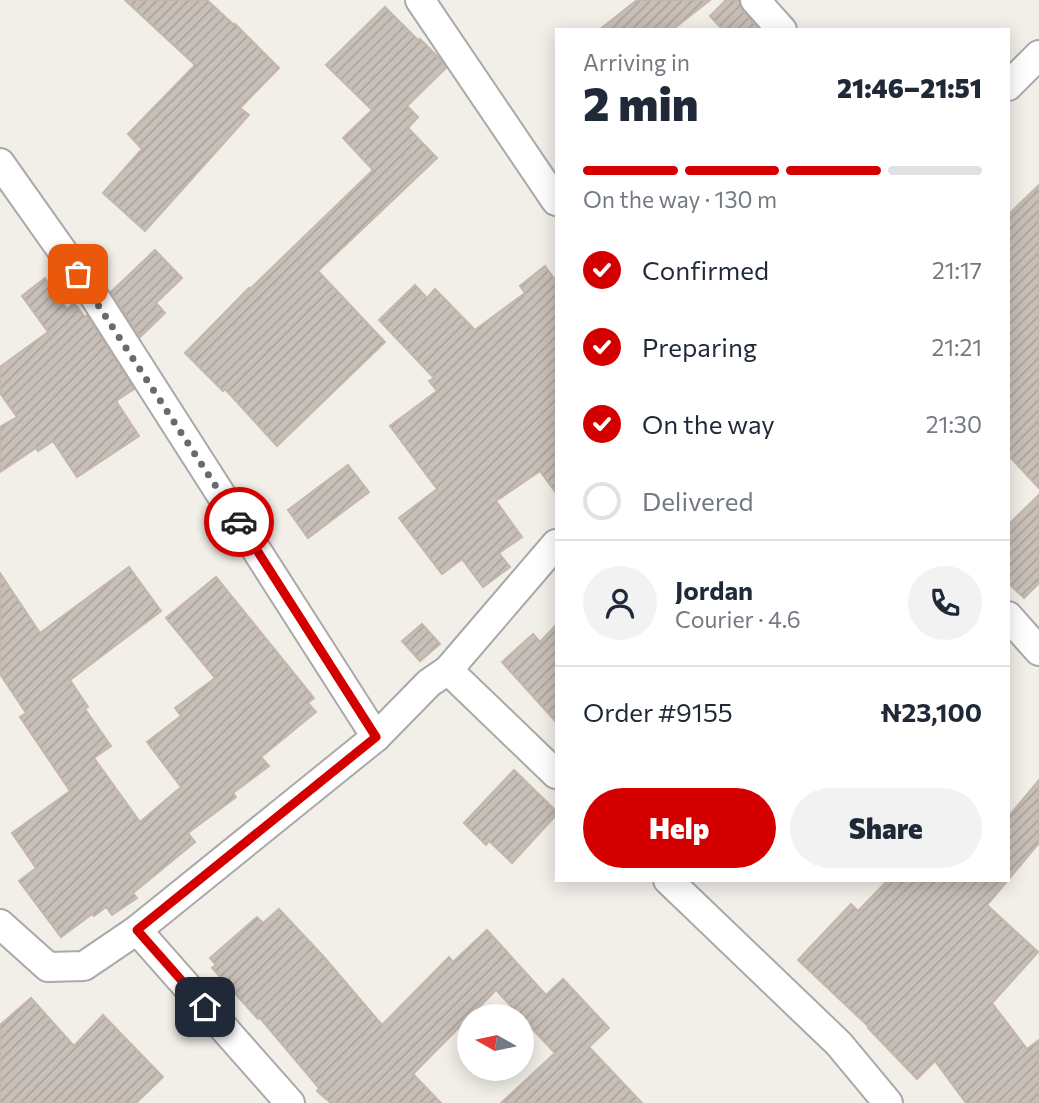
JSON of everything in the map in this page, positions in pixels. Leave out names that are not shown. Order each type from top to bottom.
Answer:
[{"type":"street","points":[[420,0],[555,200]]},
{"type":"street","points":[[755,0],[780,28]]},
{"type":"street","points":[[1010,84],[1039,55]]},
{"type":"street","points":[[0,163],[94,296],[376,737]]},
{"type":"street","points":[[0,924],[48,967],[84,966],[137,930],[376,737],[429,683],[448,670],[555,545]]},
{"type":"street","points":[[1010,618],[1039,651]]},
{"type":"street","points":[[448,670],[555,773]]},
{"type":"street","points":[[670,882],[839,1044],[888,1103]]},
{"type":"street","points":[[137,930],[290,1103]]},
{"type":"building","points":[[125,0],[207,0],[279,68],[240,108],[249,115],[145,231],[103,193],[142,149],[128,134],[195,65]]},
{"type":"building","points":[[637,0],[710,0],[675,28],[602,28]]},
{"type":"building","points":[[726,0],[739,0],[743,11],[757,28],[721,28],[710,16]]},
{"type":"building","points":[[385,7],[439,58],[446,68],[407,106],[418,117],[408,128],[437,158],[318,271],[385,342],[277,446],[225,389],[223,391],[185,353],[373,170],[343,138],[372,110],[326,65]]},
{"type":"building","points":[[1039,185],[1039,488],[1010,457],[1010,213]]},
{"type":"building","points":[[155,250],[182,278],[156,303],[165,313],[140,337],[111,292]]},
{"type":"building","points":[[545,266],[555,280],[555,492],[540,471],[496,501],[522,537],[499,553],[510,567],[483,587],[462,559],[442,574],[399,518],[437,489],[390,426],[437,391],[429,381],[434,378],[379,320],[415,285],[427,298],[435,289],[475,330],[525,293],[520,286]]},
{"type":"building","points":[[45,278],[67,309],[74,303],[85,317],[87,315],[134,389],[116,401],[139,436],[77,477],[53,441],[38,451],[36,448],[0,472],[0,427],[17,417],[0,393],[0,367],[48,332],[22,296]]},
{"type":"building","points":[[348,465],[369,492],[308,538],[288,510]]},
{"type":"building","points":[[1039,495],[1039,583],[1024,598],[1010,585],[1010,523]]},
{"type":"building","points":[[129,567],[161,611],[70,680],[88,707],[85,709],[111,746],[94,758],[140,822],[181,787],[147,742],[181,716],[175,708],[215,678],[166,618],[216,577],[314,698],[308,703],[316,712],[261,757],[269,766],[233,793],[236,797],[188,833],[195,842],[133,893],[137,898],[112,915],[106,907],[94,916],[92,914],[61,937],[19,881],[36,868],[12,833],[70,791],[20,717],[26,713],[0,674],[0,573],[40,633]]},
{"type":"building","points":[[422,624],[440,644],[420,661],[402,641]]},
{"type":"building","points":[[555,626],[555,721],[502,662],[533,634],[540,642]]},
{"type":"building","points":[[514,770],[555,810],[555,816],[512,863],[489,841],[486,845],[464,823]]},
{"type":"building","points":[[1039,780],[1039,843],[1010,878],[1010,815]]},
{"type":"building","points":[[886,882],[1006,882],[987,905],[1038,952],[992,1003],[1027,1049],[1039,1040],[1039,1103],[966,1103],[935,1061],[917,1079],[869,1027],[798,960],[851,904],[858,911]]},
{"type":"building","points":[[279,909],[382,1025],[449,957],[453,962],[487,930],[546,995],[563,979],[609,1028],[589,1047],[642,1103],[501,1103],[524,1082],[534,1082],[534,1072],[555,1053],[534,1031],[534,1004],[509,1004],[496,990],[482,1004],[457,1004],[457,1029],[413,1074],[441,1103],[331,1103],[317,1091],[319,1088],[260,1018],[258,1019],[212,968],[216,965],[210,958],[257,917],[263,923]]},
{"type":"building","points":[[31,998],[74,1046],[103,1015],[163,1077],[136,1103],[0,1103],[0,1025]]},
{"type":"way so far","points":[[78,274],[239,522]]},
{"type":"route","points":[[205,1007],[137,930],[376,737],[239,522]]}]
